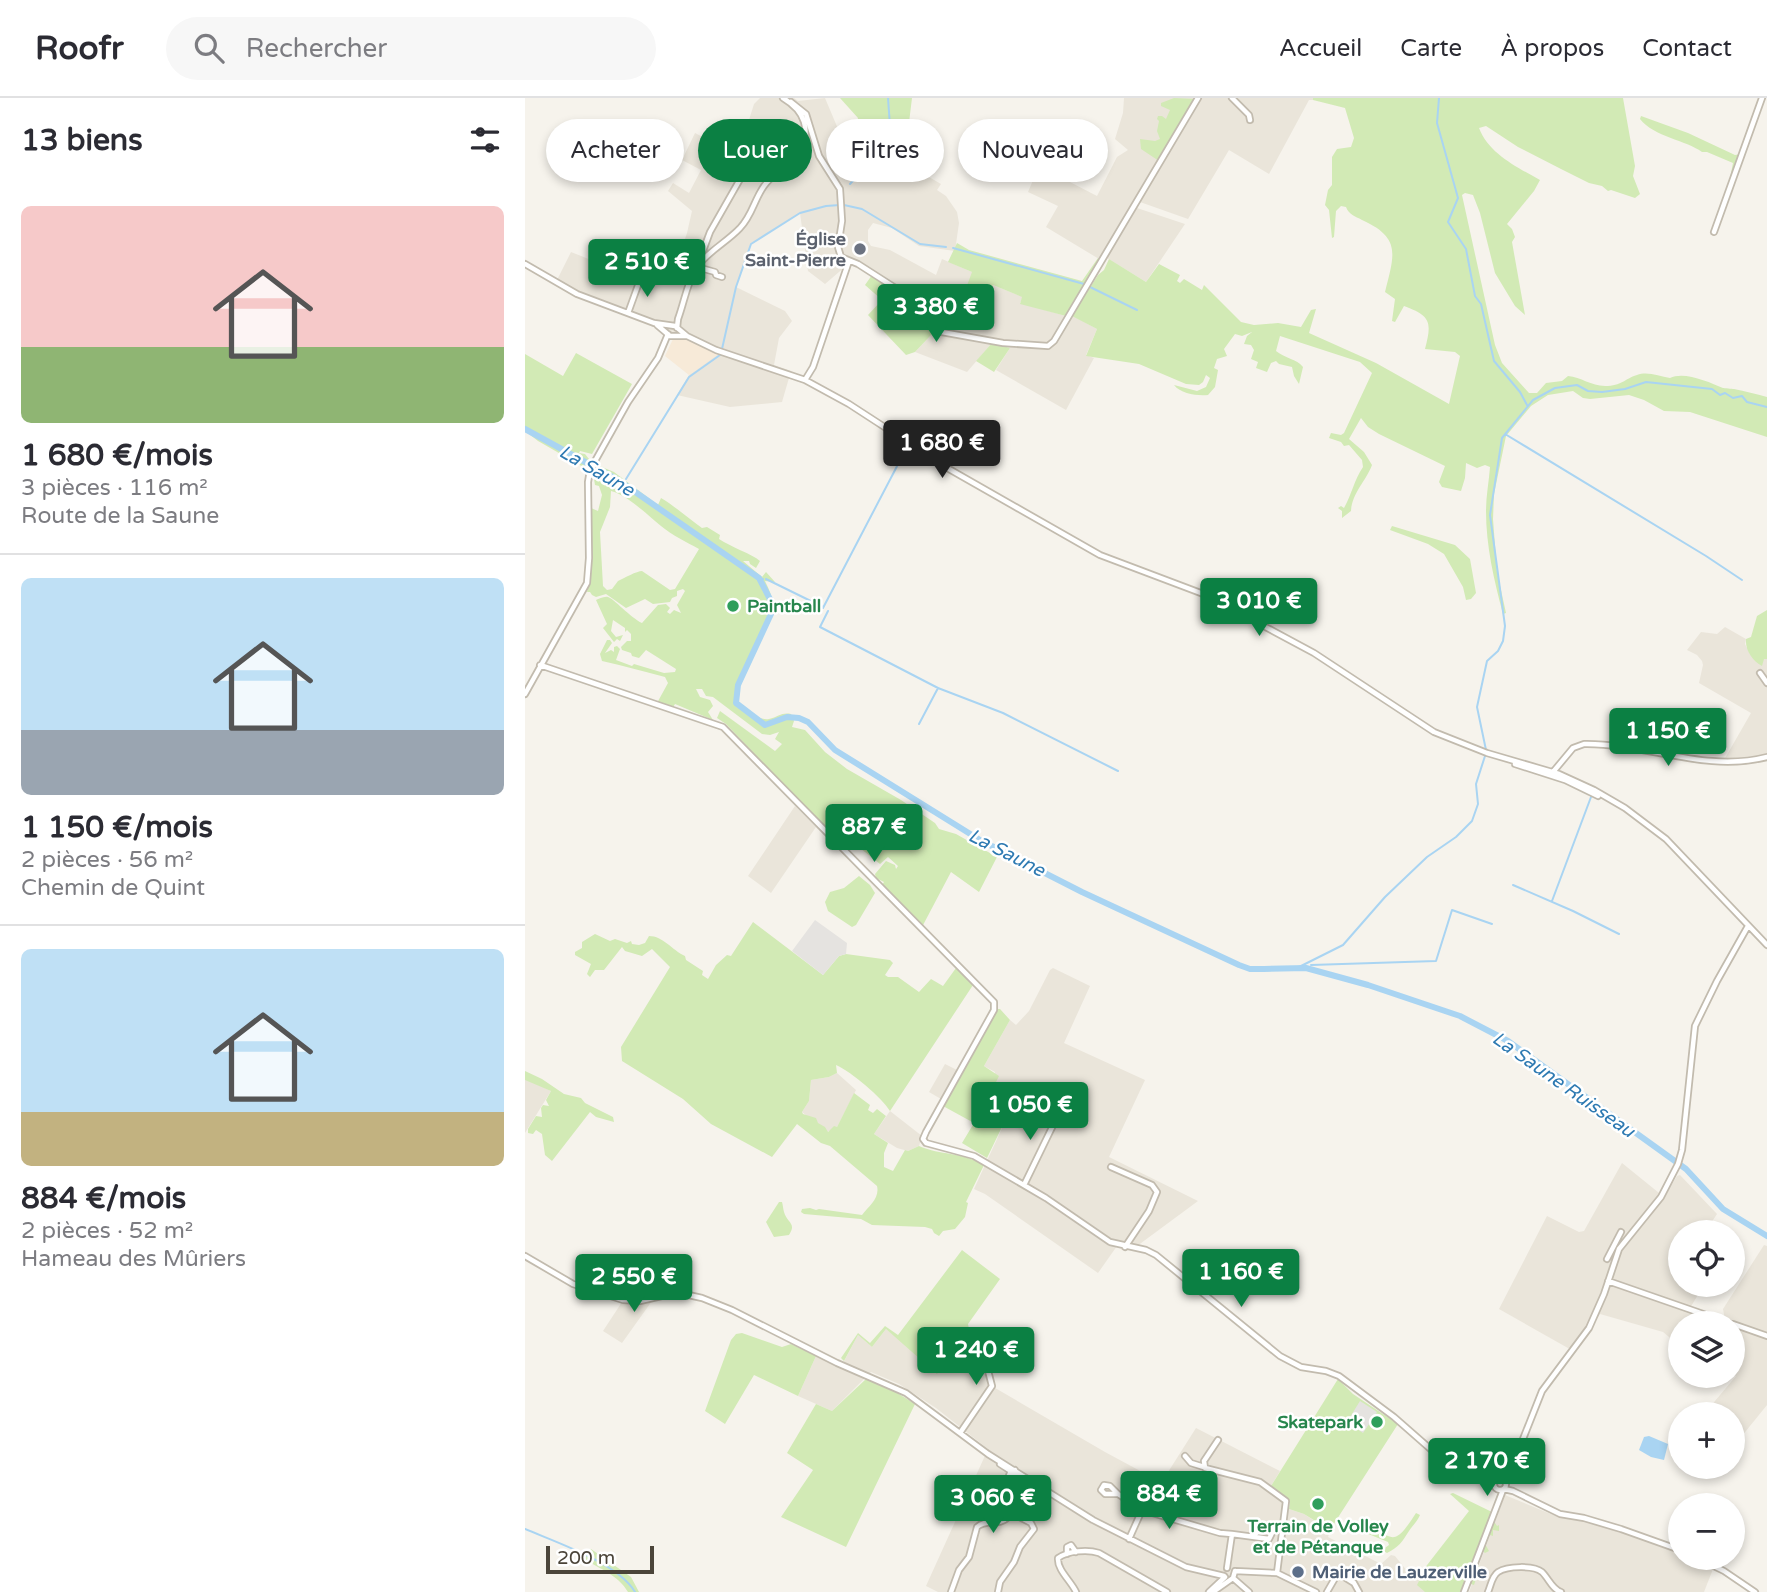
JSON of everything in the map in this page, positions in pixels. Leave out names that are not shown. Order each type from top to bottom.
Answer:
[{"type":"street","points":[[783,98],[806,114],[823,164],[839,189],[842,208],[838,250],[841,257],[858,264],[897,289],[936,331],[1003,343],[1050,346],[1198,98]]},
{"type":"street","points":[[1232,98],[1249,115],[1250,120]]},
{"type":"street","points":[[1714,232],[1762,98]]},
{"type":"street","points":[[697,267],[740,228],[754,210],[766,184],[801,149],[805,126],[800,113],[791,102]]},
{"type":"street","points":[[525,694],[588,580],[590,470],[671,335],[709,232],[738,182]]},
{"type":"street","points":[[805,380],[813,367],[849,261]]},
{"type":"street","points":[[525,264],[574,293],[654,323],[674,327],[726,354],[805,380],[849,404],[949,469],[1087,548],[1118,563],[1213,598],[1324,659],[1429,729],[1457,742],[1555,774],[1601,794],[1671,844],[1767,945]]},
{"type":"street","points":[[697,267],[722,277]]},
{"type":"street","points":[[628,313],[641,277]]},
{"type":"street","points":[[654,323],[671,335],[687,336]]},
{"type":"street","points":[[671,335],[674,327]]},
{"type":"street","points":[[540,665],[723,727],[994,1002],[994,1010],[923,1139],[933,1146],[957,1149],[974,1156],[1024,1185],[1099,1235],[1125,1247],[1146,1250],[1156,1255],[1280,1356],[1301,1367],[1339,1376],[1394,1417],[1439,1457],[1503,1484],[1560,1514],[1584,1518],[1668,1546]]},
{"type":"street","points":[[1760,673],[1767,683]]},
{"type":"street","points":[[1555,774],[1573,748],[1588,744],[1721,762],[1767,757]]},
{"type":"street","points":[[1464,1592],[1503,1484],[1542,1391],[1588,1328],[1619,1249],[1652,1210],[1680,1158],[1692,1041],[1697,1022],[1748,926]]},
{"type":"street","points":[[1739,944],[1754,933]]},
{"type":"street","points":[[1024,1185],[1060,1111]]},
{"type":"street","points":[[1111,1167],[1152,1185],[1157,1192],[1149,1211],[1125,1247]]},
{"type":"street","points":[[1607,1259],[1621,1232]]},
{"type":"street","points":[[1613,1246],[1619,1249]]},
{"type":"street","points":[[525,1256],[587,1290],[635,1301],[672,1294],[695,1296],[898,1389],[923,1404],[1013,1472],[1129,1539],[1186,1567],[1215,1577],[1217,1584]]},
{"type":"street","points":[[1608,1282],[1693,1311]]},
{"type":"street","points":[[1745,1329],[1767,1336]]},
{"type":"street","points":[[960,1433],[992,1385],[986,1363],[963,1341]]},
{"type":"street","points":[[1204,1467],[1205,1460],[1218,1440]]},
{"type":"street","points":[[1185,1456],[1191,1463],[1260,1482],[1286,1501],[1277,1573]]},
{"type":"street","points":[[998,1592],[1000,1582],[1014,1563],[1020,1546],[1034,1529],[1031,1523],[1010,1512],[1004,1491],[1013,1472]]},
{"type":"street","points":[[1483,1477],[1495,1487],[1497,1503]]},
{"type":"street","points":[[1495,1487],[1503,1484]]},
{"type":"street","points":[[1495,1487],[1503,1484]]},
{"type":"street","points":[[1118,1494],[1142,1510],[1220,1533],[1251,1536]]},
{"type":"street","points":[[1129,1539],[1142,1510]]},
{"type":"street","points":[[951,1592],[959,1570],[969,1557],[977,1527],[984,1522],[1003,1522],[1010,1512]]},
{"type":"street","points":[[1211,1592],[1229,1573],[1232,1534]]},
{"type":"street","points":[[1076,1592],[1058,1563],[1060,1556],[1067,1554],[1067,1546],[1071,1545],[1076,1552],[1095,1551],[1167,1592]]},
{"type":"street","points":[[1496,1592],[1489,1590],[1499,1572],[1505,1569],[1532,1568],[1540,1570],[1558,1591]]},
{"type":"street","points":[[1722,1570],[1755,1592]]},
{"type":"street","points":[[1203,1572],[1277,1573],[1316,1592]]},
{"type":"street","points":[[1211,1592],[1229,1573]]},
{"type":"street","points":[[1229,1573],[1249,1592]]},
{"type":"street","points":[[1327,1592],[1338,1573],[1354,1583],[1359,1592]]},
{"type":"shaded area","points":[[760,98],[794,98],[798,101],[825,98],[834,119],[826,119],[826,182],[941,184],[937,190],[946,196],[957,212],[959,223],[955,251],[919,246],[892,228],[873,223],[868,230],[871,246],[890,250],[936,275],[942,259],[972,272],[983,307],[993,285],[1023,297],[1020,303],[1066,316],[1068,313],[1097,329],[1086,355],[1094,358],[1066,410],[996,370],[1010,348],[992,343],[967,372],[915,352],[933,333],[897,290],[857,265],[846,266],[825,284],[808,271],[800,213],[751,244],[736,287],[785,311],[792,321],[779,338],[774,365],[791,371],[782,402],[730,407],[677,395],[689,375],[718,354],[658,327],[576,296],[555,284],[571,252],[619,271],[625,254],[674,271],[692,211],[668,191],[673,183],[689,193],[698,176],[698,182],[812,182],[812,119],[749,119],[754,104]]},
{"type":"shaded area","points":[[1124,98],[1313,98],[1309,100],[1269,174],[1229,150],[1188,219],[1140,202],[1137,208],[1185,224],[1146,282],[1107,258],[1104,262],[1046,227],[1058,206],[1028,192],[1032,182],[1070,182],[1097,196],[1104,182],[1108,182],[1108,175],[1117,157],[1128,150],[1115,139],[1123,113]]},
{"type":"shaded area","points":[[695,133],[698,135],[698,168],[684,161]]},
{"type":"shaded area","points":[[682,338],[719,354],[689,375],[665,356],[673,339]]},
{"type":"shaded area","points":[[1725,627],[1746,639],[1745,644],[1750,654],[1767,659],[1767,755],[1724,760],[1751,713],[1699,683],[1702,661],[1687,650],[1701,632],[1717,634]]},
{"type":"shaded area","points":[[795,806],[816,827],[771,893],[748,876]]},
{"type":"shaded area","points":[[815,920],[847,943],[846,954],[839,956],[823,975],[792,951]]},
{"type":"shaded area","points":[[1053,968],[1090,986],[1064,1043],[1145,1080],[1109,1157],[1198,1201],[1133,1249],[1117,1246],[1098,1273],[974,1189],[1014,1102],[993,1088],[995,1072],[984,1066],[1010,1020],[1016,1025],[1029,1011]]},
{"type":"shaded area","points":[[945,1064],[957,1070],[941,1099],[929,1092]]},
{"type":"shaded area","points":[[837,1073],[856,1090],[837,1127],[827,1132],[802,1112],[809,1101],[811,1080]]},
{"type":"shaded area","points":[[525,1078],[551,1091],[525,1133]]},
{"type":"shaded area","points":[[890,1111],[922,1136],[919,1146],[908,1151],[897,1148],[874,1134]]},
{"type":"shaded area","points":[[1622,1163],[1664,1197],[1680,1175],[1717,1214],[1713,1220],[1668,1220],[1668,1297],[1697,1297],[1690,1308],[1699,1311],[1668,1311],[1668,1336],[1663,1332],[1600,1314],[1575,1352],[1499,1309],[1547,1216],[1579,1232],[1584,1231]]},
{"type":"shaded area","points":[[1764,1245],[1767,1246],[1767,1405],[1745,1432],[1745,1402],[1714,1402],[1726,1388],[1745,1388],[1745,1311],[1723,1309],[1731,1297],[1745,1297],[1745,1275]]},
{"type":"shaded area","points":[[652,1301],[622,1343],[603,1331],[622,1302],[637,1304]]},
{"type":"shaded area","points":[[886,1329],[901,1341],[960,1340],[984,1363],[990,1385],[1105,1452],[1163,1480],[1196,1428],[1280,1471],[1271,1486],[1290,1501],[1289,1509],[1304,1514],[1330,1531],[1328,1537],[1381,1564],[1391,1555],[1395,1556],[1429,1592],[938,1592],[926,1586],[988,1449],[936,1408],[899,1384],[871,1372],[832,1411],[798,1396],[816,1356],[841,1367],[858,1335],[872,1347]]},
{"type":"shaded area","points":[[1360,1401],[1377,1412],[1363,1433],[1347,1422]]},
{"type":"shaded area","points":[[1505,1495],[1558,1517],[1584,1521],[1668,1548],[1668,1570],[1713,1570],[1704,1592],[1469,1592]]},
{"type":"green space","points":[[840,98],[912,98],[909,119],[858,118]]},
{"type":"green space","points":[[1174,98],[1196,99],[1159,161],[1141,149],[1140,139],[1160,139],[1157,131],[1158,116],[1166,119],[1170,110],[1161,106],[1161,103]]},
{"type":"green space","points":[[1313,98],[1623,98],[1635,166],[1633,176],[1640,194],[1635,198],[1589,183],[1518,147],[1486,126],[1479,128],[1497,152],[1513,165],[1540,180],[1507,224],[1515,237],[1512,242],[1525,315],[1515,306],[1495,273],[1473,195],[1462,195],[1495,345],[1502,363],[1529,393],[1537,393],[1546,383],[1562,381],[1568,376],[1605,386],[1615,385],[1641,374],[1653,374],[1704,380],[1723,388],[1767,397],[1767,437],[1690,412],[1664,411],[1629,395],[1590,399],[1573,391],[1548,395],[1531,406],[1506,436],[1494,494],[1497,572],[1506,613],[1503,614],[1487,537],[1486,505],[1490,467],[1485,465],[1477,468],[1466,463],[1461,491],[1442,487],[1439,482],[1445,466],[1379,434],[1361,418],[1349,439],[1364,452],[1372,465],[1354,498],[1351,511],[1342,518],[1342,511],[1338,508],[1344,508],[1347,503],[1363,467],[1362,460],[1349,445],[1344,446],[1341,442],[1329,438],[1331,433],[1344,433],[1372,373],[1360,362],[1280,336],[1276,351],[1303,367],[1299,384],[1292,367],[1276,361],[1271,363],[1267,372],[1256,368],[1258,362],[1251,359],[1254,350],[1251,345],[1244,344],[1252,332],[1242,336],[1235,334],[1224,349],[1227,356],[1217,359],[1214,368],[1218,370],[1215,387],[1208,395],[1194,395],[1174,385],[1197,391],[1206,387],[1210,378],[1206,375],[1199,385],[1186,384],[1139,364],[1086,356],[1097,329],[1072,316],[1109,259],[1146,282],[1159,264],[1180,275],[1177,281],[1180,283],[1184,279],[1202,290],[1204,285],[1241,322],[1301,327],[1311,310],[1316,309],[1309,333],[1376,363],[1449,404],[1460,356],[1455,352],[1425,349],[1429,326],[1420,313],[1404,306],[1395,322],[1392,321],[1395,299],[1385,292],[1392,258],[1389,241],[1375,227],[1341,206],[1336,211],[1332,238],[1329,210],[1325,205],[1328,190],[1332,185],[1332,157],[1337,149],[1351,147],[1354,138],[1345,108]]},
{"type":"green space","points":[[1641,116],[1688,133],[1735,155],[1742,154],[1734,176],[1730,178],[1733,163],[1653,130],[1640,119]]},
{"type":"green space","points":[[957,243],[969,250],[1082,281],[1098,258],[1101,260],[1066,316],[1020,304],[1022,297],[993,285],[983,308],[962,299],[972,272],[948,262]]},
{"type":"green space","points":[[872,275],[904,297],[902,299],[933,333],[915,352],[906,355],[868,315],[882,300],[865,285]]},
{"type":"green space","points":[[992,343],[1010,348],[994,372],[976,361]]},
{"type":"green space","points":[[576,353],[632,384],[592,454],[580,451],[579,453],[585,454],[589,459],[590,467],[585,468],[525,431],[525,354],[563,376]]},
{"type":"green space","points":[[597,465],[614,472],[658,505],[661,498],[702,528],[707,527],[720,535],[719,539],[760,561],[756,568],[749,561],[743,561],[762,577],[766,572],[775,582],[765,581],[772,598],[772,617],[739,688],[737,699],[747,710],[760,718],[769,719],[791,714],[794,721],[792,727],[805,730],[825,752],[847,769],[901,800],[935,823],[939,829],[956,834],[997,857],[979,892],[951,872],[922,927],[882,885],[884,882],[876,878],[875,874],[886,861],[895,865],[896,869],[898,866],[888,857],[880,864],[845,836],[836,840],[726,724],[717,718],[720,711],[775,751],[782,744],[775,739],[779,732],[762,734],[713,697],[706,696],[702,689],[696,689],[700,697],[710,700],[713,706],[708,712],[713,720],[675,704],[672,709],[657,703],[668,683],[665,677],[602,661],[600,654],[607,640],[610,640],[612,643],[605,653],[611,650],[614,652],[614,647],[617,646],[620,649],[616,660],[664,673],[675,672],[676,669],[646,650],[639,658],[622,650],[621,647],[627,641],[631,641],[631,634],[627,630],[625,632],[625,628],[613,620],[611,631],[616,637],[623,635],[620,641],[617,639],[614,642],[603,628],[607,624],[596,600],[610,598],[642,623],[658,605],[666,604],[670,608],[667,612],[670,614],[674,610],[681,613],[677,605],[685,591],[677,591],[677,596],[670,602],[653,604],[645,599],[626,608],[606,594],[596,597],[587,592],[590,581],[591,508],[598,511],[602,495],[594,479],[597,480],[600,475],[594,470]],"holes":[[[611,491],[618,493],[670,532],[699,549],[675,589],[670,590],[642,571],[618,581],[612,589],[607,590],[603,586],[600,532],[610,507]]]},
{"type":"green space","points":[[1392,526],[1455,545],[1470,559],[1476,593],[1471,599],[1466,600],[1463,587],[1444,554],[1428,544],[1390,530]]},
{"type":"green space","points":[[1767,610],[1767,659],[1764,659],[1762,666],[1750,655],[1746,639],[1751,637],[1757,616]]},
{"type":"green space","points":[[859,876],[875,893],[856,925],[852,927],[828,911],[825,902],[830,892],[844,888]]},
{"type":"green space","points":[[753,922],[823,975],[839,956],[846,954],[890,960],[893,963],[885,975],[898,977],[919,992],[931,979],[943,986],[956,968],[973,985],[890,1111],[866,1086],[836,1065],[837,1073],[811,1080],[809,1101],[802,1112],[816,1118],[828,1132],[834,1126],[837,1127],[854,1093],[870,1105],[868,1110],[873,1113],[877,1109],[886,1116],[874,1134],[888,1143],[884,1153],[884,1167],[893,1171],[905,1150],[919,1146],[984,1165],[966,1202],[965,1217],[955,1229],[943,1231],[939,1236],[932,1229],[925,1227],[872,1225],[861,1219],[804,1214],[802,1209],[810,1208],[862,1215],[875,1198],[877,1186],[830,1146],[821,1143],[797,1124],[772,1157],[711,1124],[683,1099],[622,1061],[621,1047],[670,967],[652,949],[642,956],[625,951],[622,947],[604,970],[595,970],[590,977],[587,974],[591,964],[575,955],[575,952],[582,948],[582,942],[595,934],[610,941],[631,941],[632,944],[639,945],[645,943],[649,936],[654,937],[685,956],[686,960],[703,971],[702,975],[708,979],[716,965],[727,955],[731,956]]},
{"type":"green space","points":[[996,1009],[1000,1009],[1010,1020],[984,1066],[999,1076],[993,1088],[1014,1102],[987,1158],[962,1143],[974,1123],[943,1106]]},
{"type":"green space","points":[[525,1071],[564,1094],[581,1098],[585,1103],[613,1117],[614,1122],[596,1117],[590,1112],[552,1161],[545,1155],[542,1134],[536,1130],[533,1134],[528,1133],[536,1116],[542,1117],[543,1105],[549,1106],[546,1100],[551,1091],[525,1080]]},
{"type":"green space","points":[[779,1202],[782,1202],[785,1216],[792,1228],[789,1235],[774,1237],[766,1222]]},
{"type":"green space","points":[[962,1250],[1000,1279],[968,1324],[972,1343],[968,1349],[960,1341],[937,1374],[886,1329],[872,1347],[858,1335],[844,1361],[841,1358],[858,1333],[870,1343],[885,1326],[898,1335]]},
{"type":"green space","points":[[742,1333],[782,1347],[791,1344],[816,1356],[798,1396],[754,1375],[725,1424],[705,1411],[731,1340],[736,1334]]},
{"type":"green space","points":[[866,1379],[891,1389],[915,1404],[846,1547],[781,1517],[813,1470],[787,1453],[816,1404],[832,1411]]},
{"type":"green space","points":[[1338,1379],[1353,1394],[1398,1424],[1330,1530],[1304,1514],[1289,1509],[1290,1501],[1271,1486]]},
{"type":"green space","points":[[1453,1493],[1492,1512],[1491,1517],[1497,1526],[1499,1525],[1499,1531],[1493,1530],[1493,1536],[1487,1534],[1484,1542],[1489,1551],[1485,1553],[1482,1550],[1474,1559],[1469,1571],[1473,1571],[1476,1565],[1480,1567],[1474,1585],[1471,1584],[1471,1576],[1463,1592],[1425,1592],[1417,1585],[1417,1578],[1469,1511],[1450,1494]]},
{"type":"green space","points":[[1416,1513],[1420,1515],[1418,1520],[1397,1546],[1387,1553],[1382,1550],[1389,1545],[1388,1542],[1356,1529],[1359,1521],[1385,1535],[1396,1537]]},
{"type":"green space","points":[[591,1549],[631,1577],[639,1592],[628,1592],[614,1577],[584,1559]]},
{"type":"water","points":[[1649,1436],[1668,1444],[1664,1460],[1639,1450],[1644,1437]]},
{"type":"waterway","points":[[850,184],[863,170],[890,126],[888,98]]},
{"type":"waterway","points":[[1439,98],[1437,123],[1458,198],[1448,222],[1466,249],[1475,296],[1481,304],[1494,361],[1520,392],[1527,405]]},
{"type":"waterway","points":[[722,349],[736,287],[751,244],[800,213],[840,205]]},
{"type":"waterway","points":[[844,205],[862,209],[920,244],[946,247]]},
{"type":"waterway","points":[[953,248],[1084,284]]},
{"type":"waterway","points":[[1090,287],[1137,310]]},
{"type":"waterway","points":[[626,479],[689,377],[720,355]]},
{"type":"waterway","points":[[1486,750],[1477,707],[1487,661],[1498,651],[1503,641],[1505,626],[1490,515],[1502,438],[1533,400],[1555,388],[1577,385],[1588,391],[1602,392],[1625,389],[1646,382],[1712,389],[1720,395],[1725,393],[1733,398],[1742,396],[1747,402],[1767,407]]},
{"type":"waterway","name":"La Saune","points":[[525,429],[618,480],[759,578],[772,603],[771,614],[738,685],[736,703],[765,725],[787,717],[808,722],[835,750],[980,840],[1082,892],[1239,965],[1250,969],[1306,968],[1368,985],[1460,1016],[1508,1041],[1686,1169],[1723,1209],[1767,1236]]},
{"type":"waterway","points":[[1505,434],[1742,580]]},
{"type":"waterway","points":[[823,608],[906,449]]},
{"type":"waterway","points":[[766,579],[823,607]]},
{"type":"waterway","points":[[828,611],[820,627],[938,688],[1003,713],[1118,771]]},
{"type":"waterway","points":[[919,724],[938,688]]},
{"type":"waterway","points":[[1295,969],[1343,945],[1385,897],[1427,857],[1456,837],[1472,821],[1478,804],[1476,784],[1485,756]]},
{"type":"waterway","points":[[1552,901],[1591,797]]},
{"type":"waterway","points":[[1513,885],[1619,934]]},
{"type":"waterway","points":[[1311,965],[1436,961],[1452,910],[1492,924]]},
{"type":"waterway","points":[[525,1529],[601,1563],[627,1582],[635,1592]]},
{"type":"place","name":"Église Saint-Pierre","points":[[860,249]]},
{"type":"place","name":"Paintball","points":[[733,606]]},
{"type":"place","name":"Skatepark","points":[[1377,1422]]},
{"type":"place","name":"Terrain de Volley et de Pétanque","points":[[1318,1504]]},
{"type":"place","name":"Mairie de Lauzerville","points":[[1298,1572]]},
{"type":"water label","name":"La Saune Ruisseau","points":[[1564,1084]]}]
